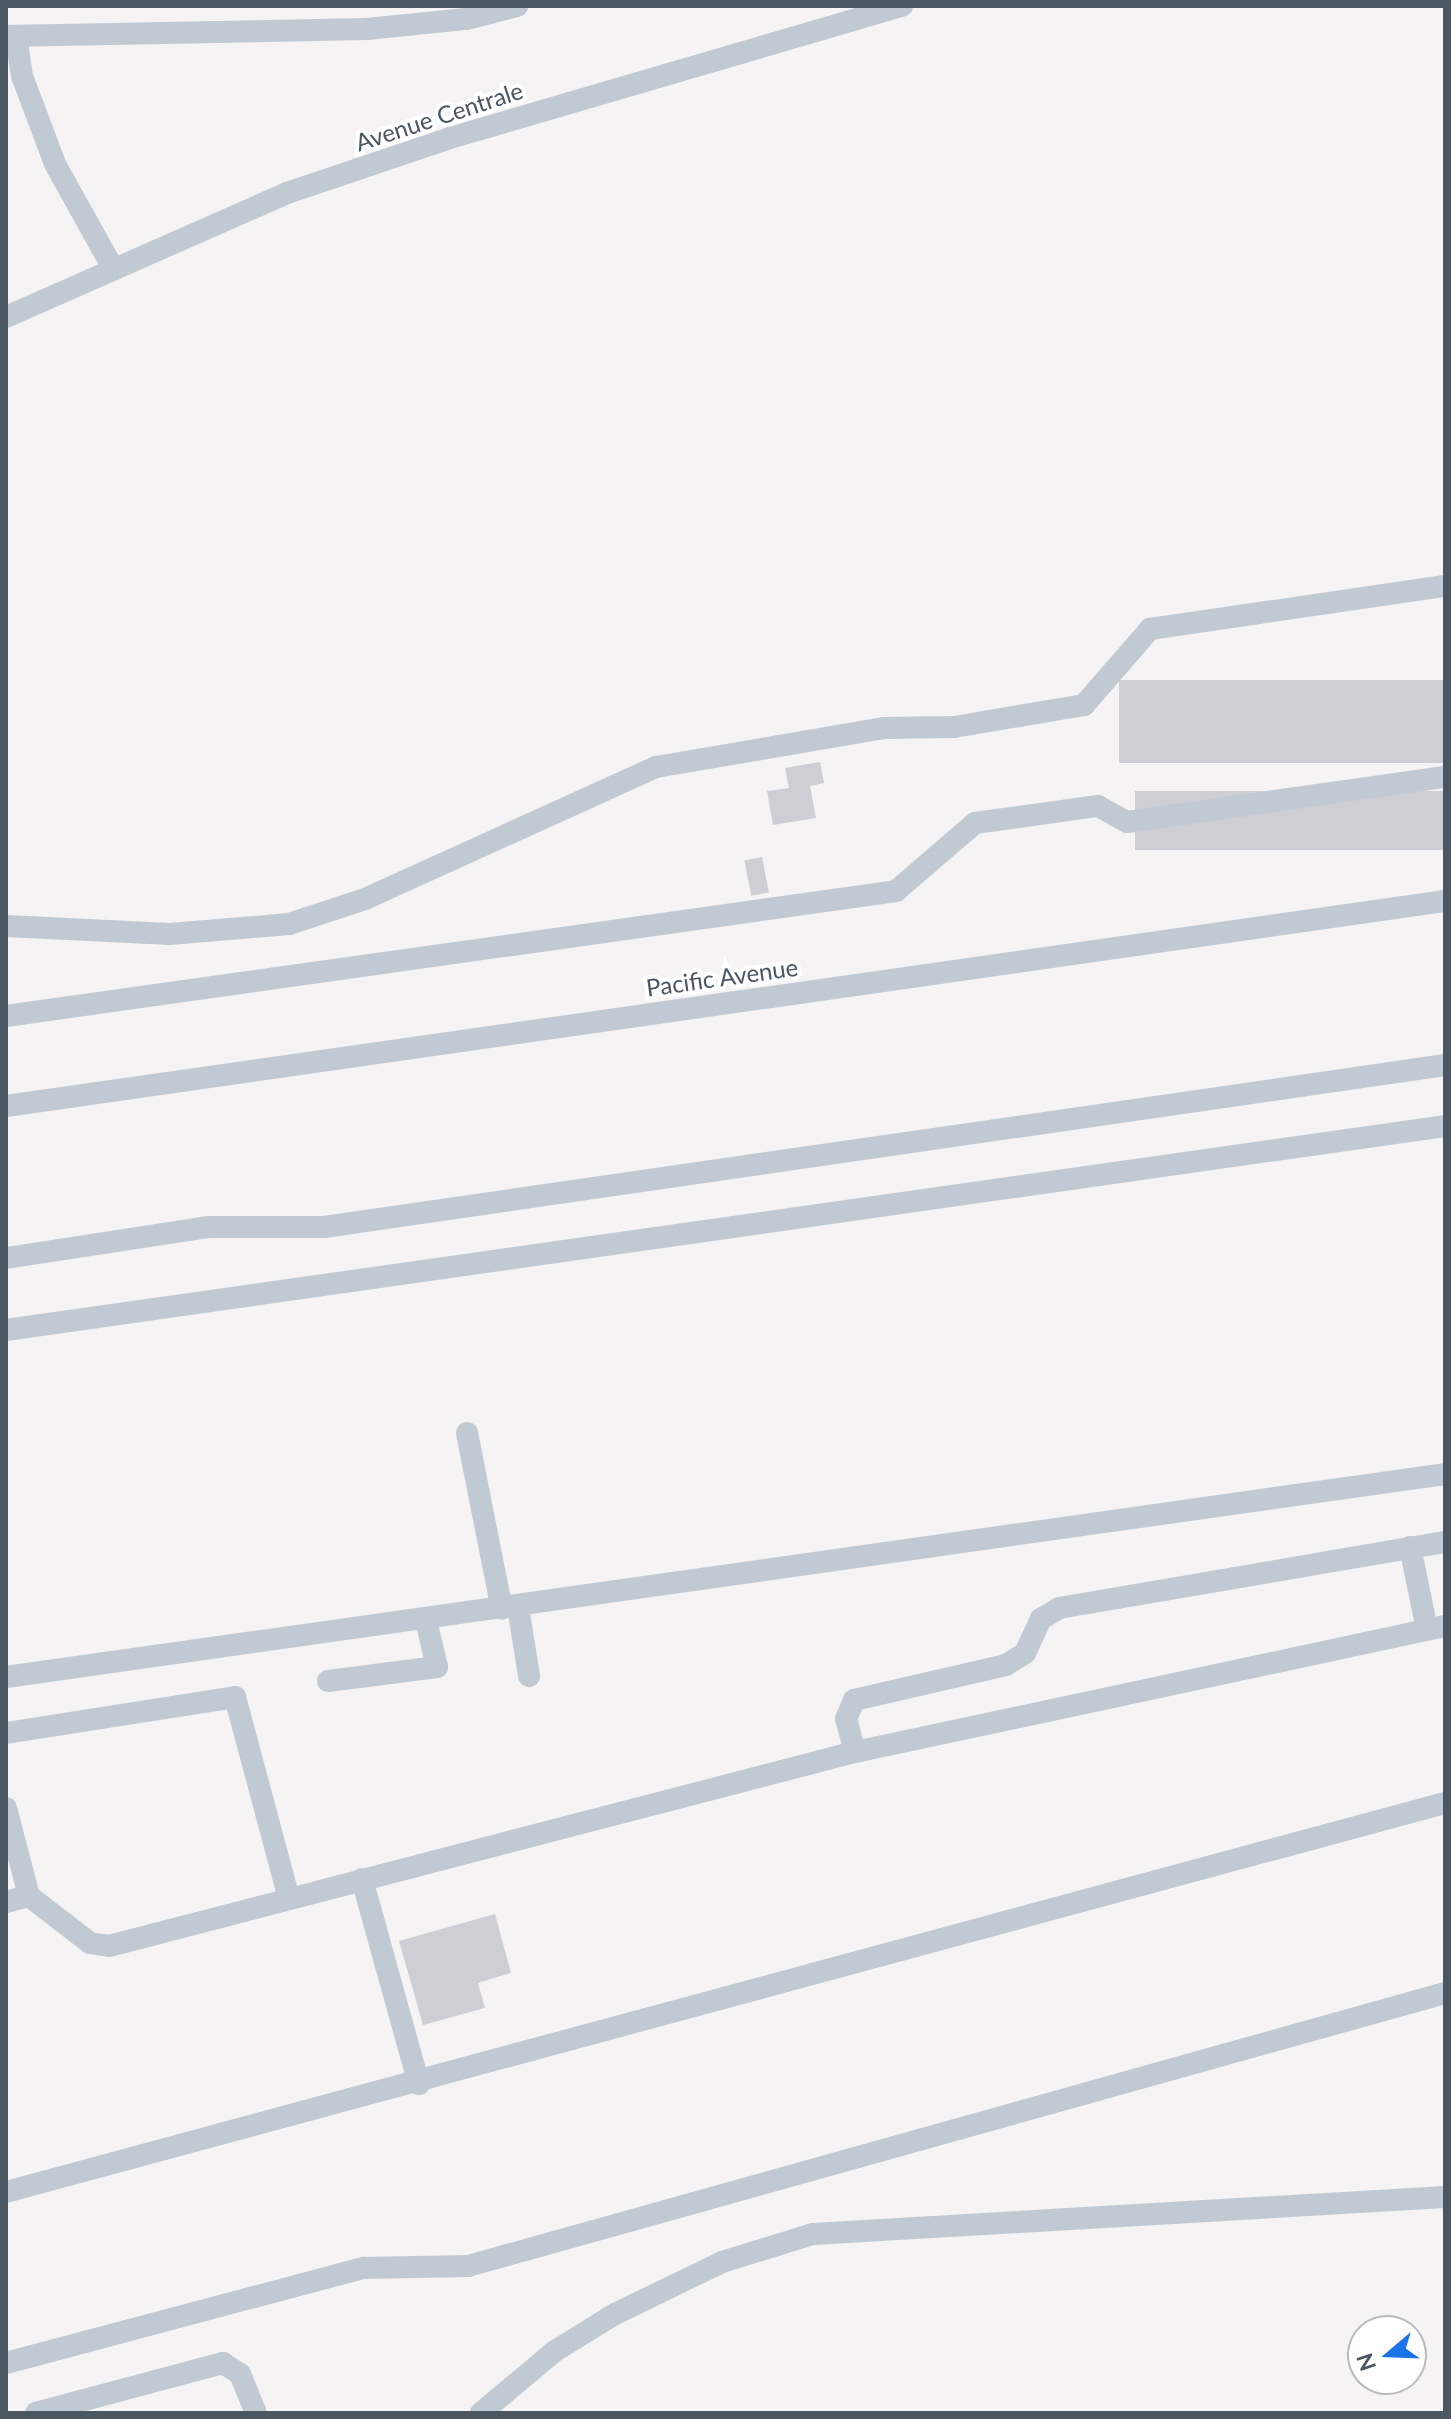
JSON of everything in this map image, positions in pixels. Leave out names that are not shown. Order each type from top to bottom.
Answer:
[{"type":"street","points":[[114,270],[50,153],[11,36],[419,26],[517,6]]},
{"type":"street","name":"Avenue Centrale","points":[[6,317],[287,193],[450,138],[902,6]]},
{"type":"street","points":[[6,926],[170,934],[289,924],[365,899],[656,767],[885,728],[954,727],[1084,705],[1150,629],[1445,586]]},
{"type":"street","points":[[6,1016],[896,891],[975,823],[1098,806],[1127,822],[1445,777]]},
{"type":"street","name":"Pacific Avenue","points":[[6,1106],[1445,901]]},
{"type":"street","points":[[6,1258],[208,1227],[324,1227],[1445,1065]]},
{"type":"street","points":[[6,1330],[1445,1126]]},
{"type":"street","points":[[467,1433],[529,1676]]},
{"type":"street","points":[[6,1677],[1445,1474]]},
{"type":"street","points":[[855,1752],[846,1719],[854,1700],[1006,1665],[1025,1653],[1041,1619],[1059,1608],[1445,1542]]},
{"type":"street","points":[[6,1808],[29,1896],[103,1947],[855,1752],[1436,1628],[1410,1547]]},
{"type":"street","points":[[328,1681],[437,1667],[426,1620]]},
{"type":"street","points":[[6,1733],[235,1697],[289,1899]]},
{"type":"street","points":[[6,2192],[419,2084],[1445,1803]]},
{"type":"street","points":[[362,1879],[419,2084]]},
{"type":"street","points":[[6,1902],[29,1896]]},
{"type":"street","points":[[6,2363],[364,2268],[468,2266],[1445,1993]]},
{"type":"street","points":[[481,2413],[555,2351],[615,2314],[722,2262],[813,2234],[1445,2197]]},
{"type":"street","points":[[36,2413],[223,2363],[240,2374],[256,2413]]},
{"type":"building","points":[[1119,680],[1445,680],[1445,763],[1119,763]]},
{"type":"building","points":[[820,762],[824,783],[810,786],[816,818],[773,825],[767,791],[789,788],[785,768]]},
{"type":"building","points":[[1135,791],[1445,791],[1445,850],[1135,850]]},
{"type":"building","points":[[762,857],[769,892],[751,896],[744,860]]},
{"type":"building","points":[[495,1914],[511,1973],[478,1983],[485,2008],[423,2025],[399,1941]]}]
